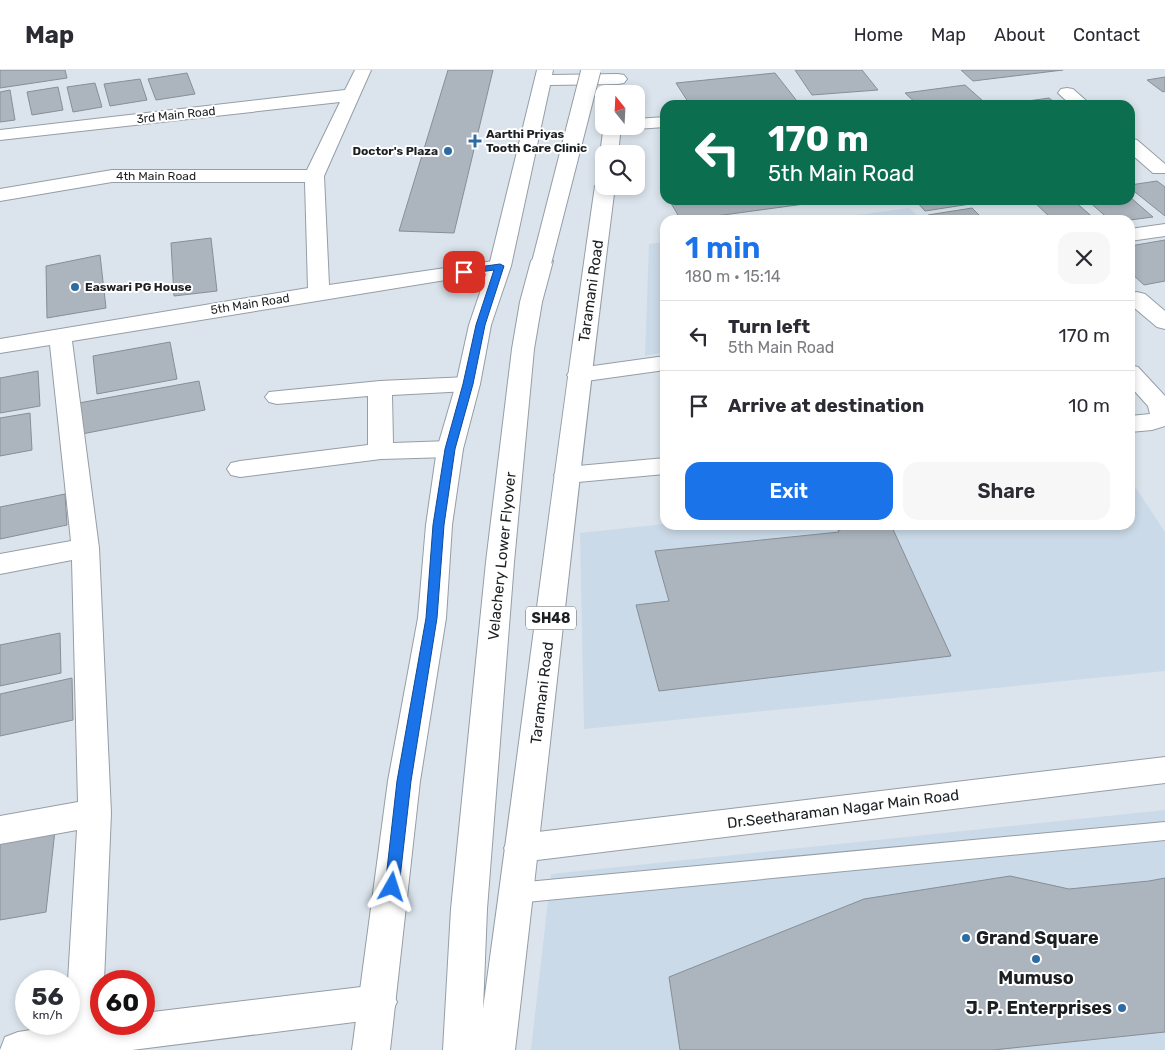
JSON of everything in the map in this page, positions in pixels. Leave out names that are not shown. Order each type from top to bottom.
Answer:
[{"type":"street","points":[[319,293],[314,176],[362,70]]},
{"type":"street","name":"Velachery Lower Flyover","points":[[462,1050],[469,909],[500,562],[523,349],[532,302],[591,70]]},
{"type":"street","points":[[372,1050],[404,781],[432,618],[439,525],[450,449],[468,384],[480,325],[500,266],[544,75],[618,81]]},
{"type":"street","points":[[1067,93],[1076,100]]},
{"type":"street","name":"3rd Main Road","points":[[0,135],[351,95]]},
{"type":"street","points":[[645,123],[660,122]]},
{"type":"street","points":[[1135,148],[1162,168]]},
{"type":"street","points":[[1138,172],[1162,168]]},
{"type":"street","name":"4th Main Road","points":[[0,195],[112,176],[314,176]]},
{"type":"street","name":"Taramani Road","points":[[496,1050],[543,683],[579,375],[604,195]]},
{"type":"street","points":[[1135,234],[1165,230]]},
{"type":"street","name":"5th Main Road","points":[[0,346],[319,293],[500,266]]},
{"type":"street","points":[[1135,297],[1165,294]]},
{"type":"street","points":[[1135,299],[1165,322]]},
{"type":"street","points":[[60,335],[85,548],[95,813],[83,1038]]},
{"type":"street","points":[[579,375],[660,365]]},
{"type":"street","points":[[1135,378],[1158,404],[1164,418],[1152,422],[1135,424]]},
{"type":"street","points":[[277,397],[380,388],[468,384]]},
{"type":"street","points":[[380,388],[381,451]]},
{"type":"street","points":[[240,469],[381,451],[450,449]]},
{"type":"street","points":[[567,475],[660,466]]},
{"type":"street","points":[[0,564],[85,548]]},
{"type":"street","name":"Dr.Seetharaman Nagar Main Road","points":[[521,848],[1165,770]]},
{"type":"street","points":[[0,830],[95,813]]},
{"type":"street","points":[[18,1050],[83,1038],[378,1002]]},
{"type":"lane","points":[[516,893],[1165,831]]},
{"type":"shaded area","points":[[909,208],[917,215],[858,215]]},
{"type":"shaded area","points":[[660,243],[660,353],[645,356],[649,244]]},
{"type":"shaded area","points":[[1135,487],[1165,532],[1165,671],[584,729],[580,533],[660,525],[660,530],[1135,530]]},
{"type":"shaded area","name":"Grand Square","points":[[1165,810],[1165,1050],[531,1050],[551,874]]},
{"type":"building","points":[[0,70],[65,70],[67,78],[0,88]]},
{"type":"building","name":"Doctor's Plaza","points":[[448,70],[493,70],[454,233],[399,231]]},
{"type":"building","points":[[795,70],[862,70],[878,90],[812,95]]},
{"type":"building","points":[[961,70],[1063,70],[973,81]]},
{"type":"building","points":[[187,73],[195,94],[156,100],[148,79]]},
{"type":"building","points":[[775,73],[796,100],[687,100],[676,83]]},
{"type":"building","points":[[1165,77],[1165,91],[1163,92],[1147,80]]},
{"type":"building","points":[[140,79],[147,100],[110,106],[104,84]]},
{"type":"building","points":[[95,83],[102,107],[73,112],[67,87]]},
{"type":"building","points":[[965,85],[982,100],[913,100],[905,93]]},
{"type":"building","points":[[58,87],[63,110],[32,115],[27,92]]},
{"type":"building","points":[[10,90],[15,120],[0,122],[0,92]]},
{"type":"building","points":[[1049,98],[1052,100],[1035,100]]},
{"type":"building","points":[[1157,181],[1165,187],[1165,216],[1135,192],[1135,184]]},
{"type":"building","points":[[1135,201],[1153,217],[1135,219],[1135,215],[1104,215],[1093,205],[1135,205]]},
{"type":"building","points":[[672,205],[797,205],[723,215],[678,215]]},
{"type":"building","points":[[920,205],[964,205],[925,211]]},
{"type":"building","points":[[1037,205],[1079,205],[1090,215],[1048,215]]},
{"type":"building","points":[[972,208],[979,215],[928,215]]},
{"type":"building","points":[[211,238],[217,291],[174,296],[171,243]]},
{"type":"building","points":[[1165,240],[1165,281],[1144,285],[1135,277],[1135,245]]},
{"type":"building","name":"Easwari PG House","points":[[100,255],[106,308],[47,318],[46,266]]},
{"type":"building","points":[[170,342],[177,379],[97,394],[93,356]]},
{"type":"building","points":[[38,371],[40,406],[0,413],[0,378]]},
{"type":"building","points":[[199,381],[205,410],[82,434],[79,403]]},
{"type":"building","points":[[30,413],[32,450],[0,456],[0,418]]},
{"type":"building","points":[[65,494],[67,525],[0,539],[0,507]]},
{"type":"building","points":[[838,530],[893,530],[951,656],[659,691],[636,605],[669,601],[655,551],[839,532]]},
{"type":"building","points":[[60,633],[61,673],[0,686],[0,645]]},
{"type":"building","points":[[72,678],[73,720],[0,736],[0,694]]},
{"type":"building","points":[[55,830],[46,912],[0,920],[0,839]]},
{"type":"building","name":"Grand Square","points":[[1010,876],[1069,889],[1165,878],[1165,1032],[993,1050],[680,1050],[669,977],[864,899]]},
{"type":"place","name":"Aarthi Priyas Tooth Care Clinic","points":[[475,141]]},
{"type":"place","name":"Doctor's Plaza","points":[[448,151]]},
{"type":"place","name":"Easwari PG House","points":[[75,287]]},
{"type":"place","name":"Grand Square","points":[[966,938]]},
{"type":"place","name":"Mumuso","points":[[1036,959]]},
{"type":"place","name":"J. P. Enterprises","points":[[1122,1008]]},
{"type":"route","points":[[392,887],[404,781],[432,618],[439,525],[450,449],[468,384],[480,325],[500,266],[464,272]]}]
